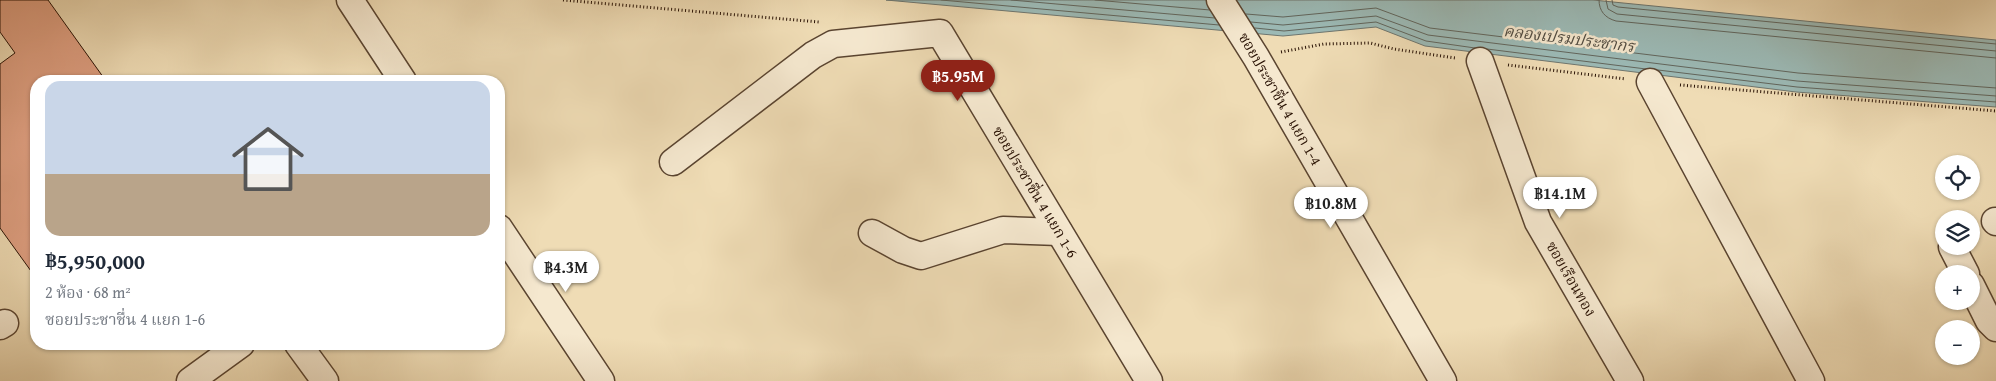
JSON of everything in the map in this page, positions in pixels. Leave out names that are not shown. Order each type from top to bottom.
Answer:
[{"type":"street","points":[[350,0],[399,75]]},
{"type":"street","name":"ซอยประชาชื่น 4 แยก 1-4","points":[[1220,0],[1256,57],[1443,381]]},
{"type":"street","name":"ซอยประชาชื่น 4 แยก 1-6","points":[[673,162],[813,55],[833,44],[940,33],[1149,381]]},
{"type":"street","name":"ซอยเรือนทอง","points":[[1480,62],[1538,222],[1630,381]]},
{"type":"street","points":[[1650,82],[1811,381]]},
{"type":"street","points":[[872,233],[904,250],[921,256],[1003,230],[1059,232]]},
{"type":"street","points":[[505,237],[601,381]]},
{"type":"street","points":[[1980,302],[1990,321],[1996,328]]},
{"type":"street","points":[[190,381],[233,350]]},
{"type":"street","points":[[302,350],[325,381]]},
{"type":"path","points":[[563,0],[821,22]]},
{"type":"water","name":"คลองเปรมประชากร","points":[[886,0],[1593,0],[1996,40],[1996,107],[1796,92],[1425,46],[1376,27],[1283,36]]},
{"type":"building","points":[[0,0],[48,0],[102,75],[30,75],[30,270],[0,228],[0,64],[15,53],[0,32]]}]
